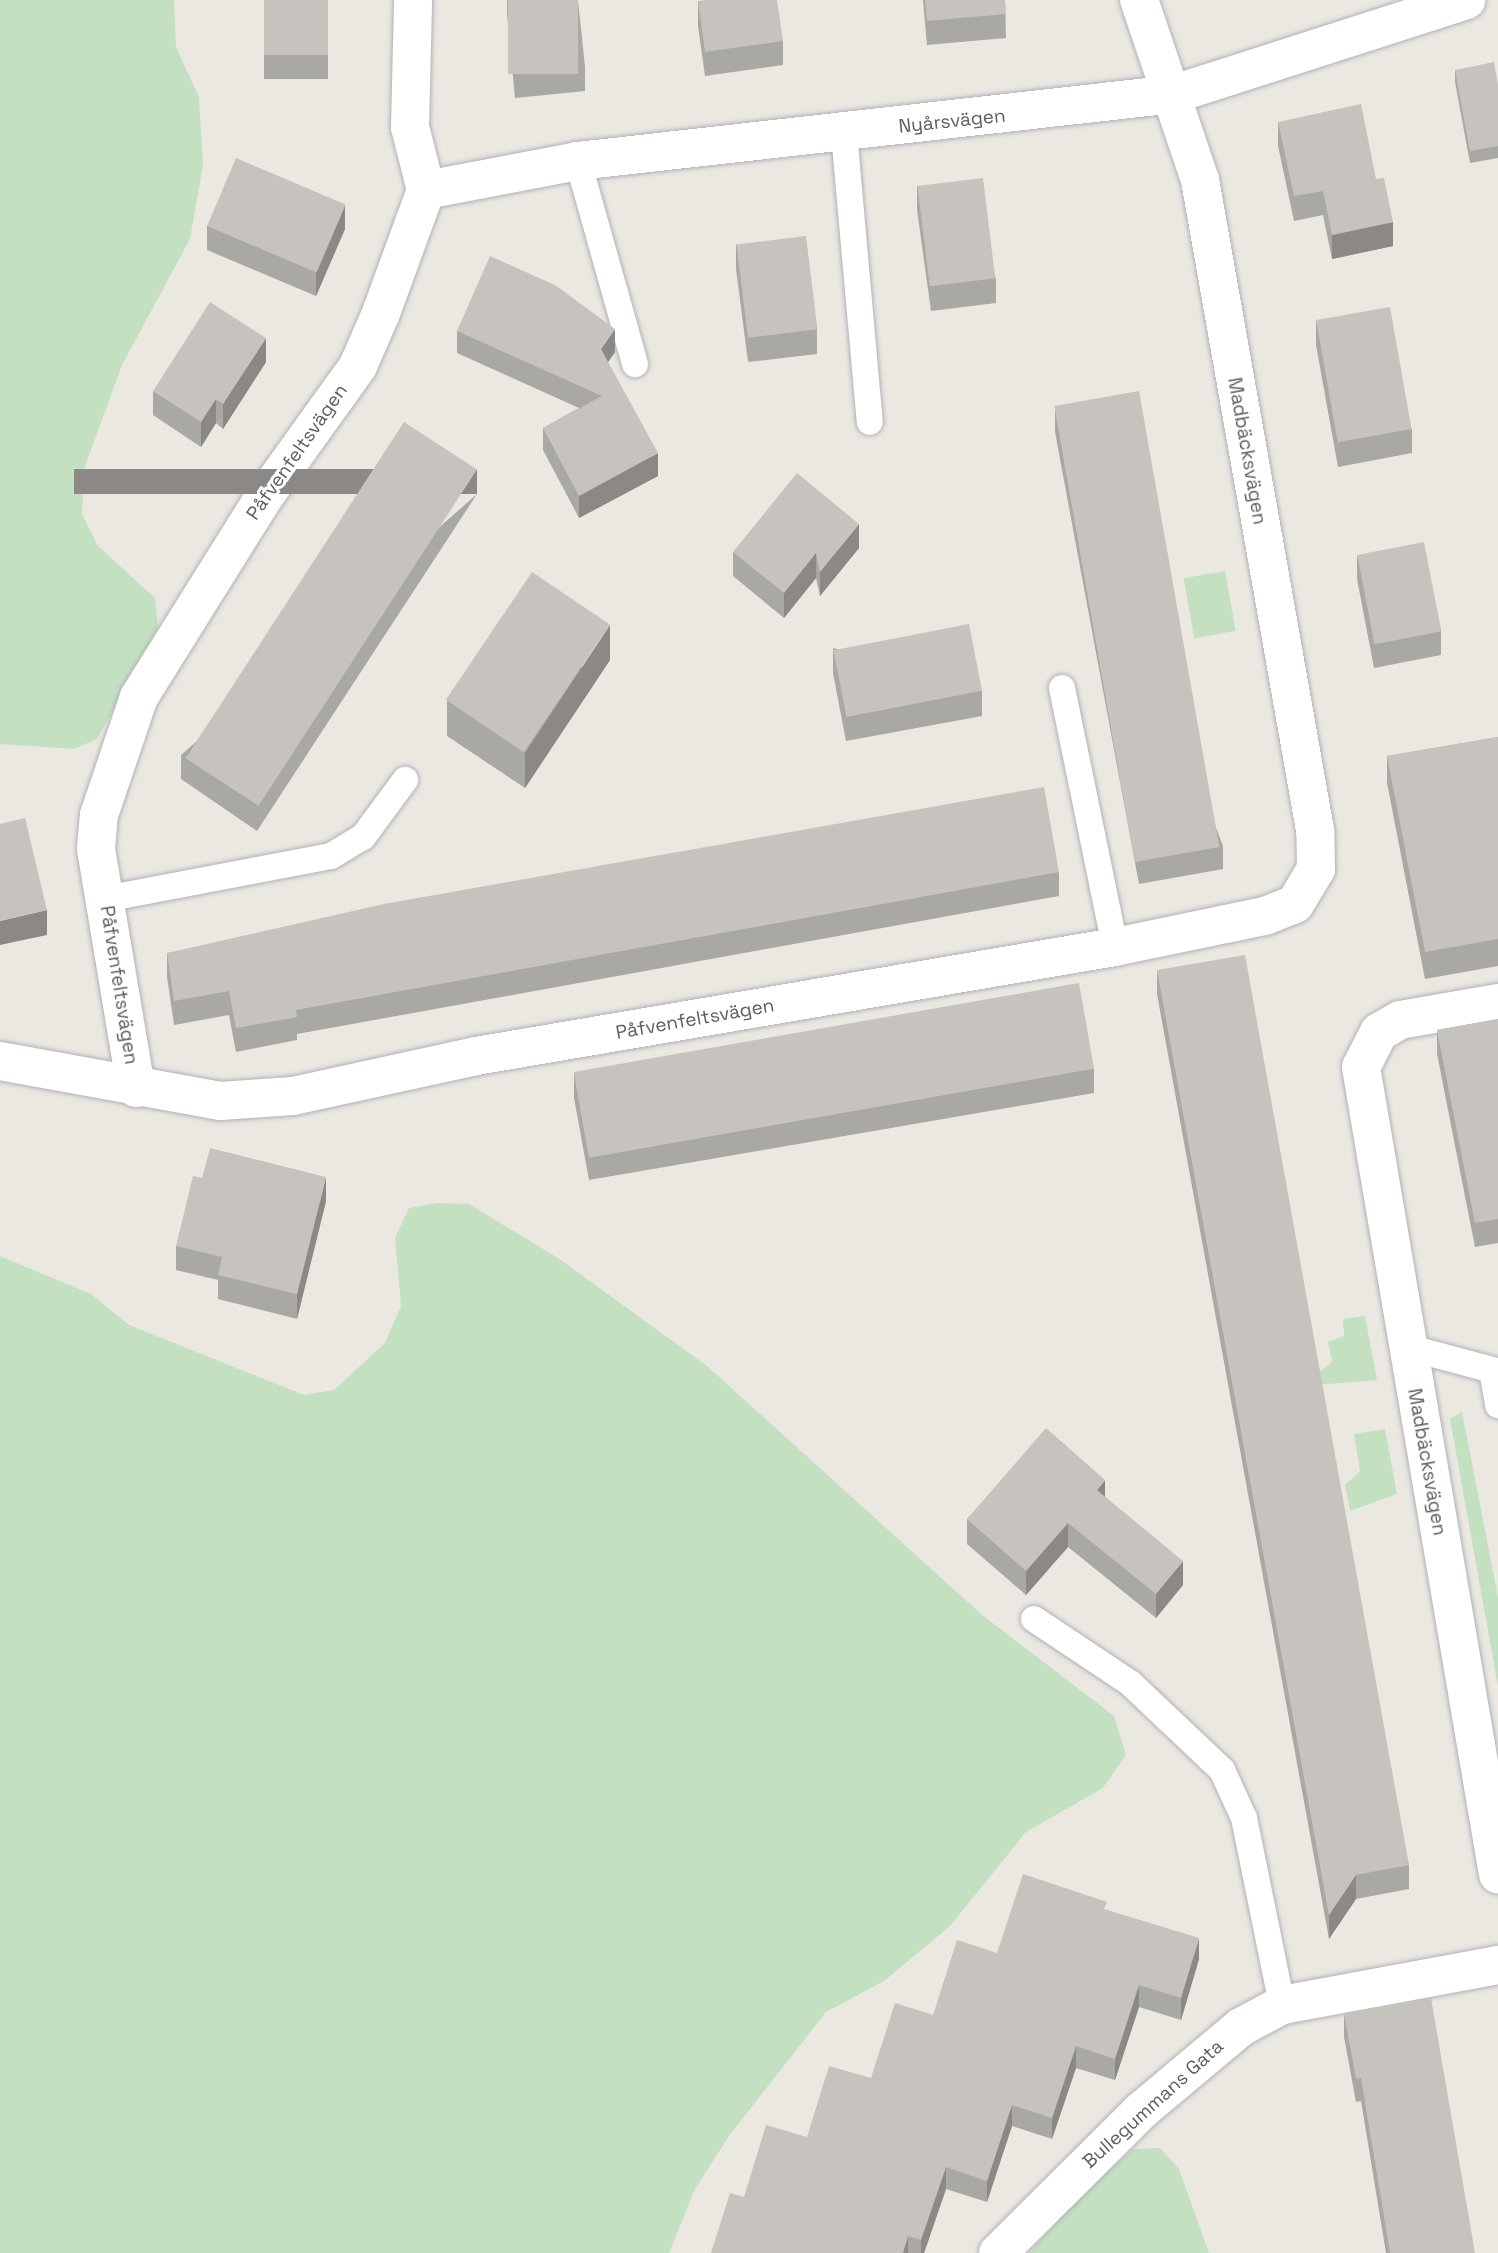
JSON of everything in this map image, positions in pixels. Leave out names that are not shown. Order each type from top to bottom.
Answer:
[{"type":"street","points":[[413,0],[410,127],[426,190]]},
{"type":"street","name":"Madbäcksvägen","points":[[1139,0],[1174,94],[1200,180],[1315,830],[1316,869],[1296,904]]},
{"type":"street","name":"Nyårsvägen","points":[[426,190],[578,161],[1174,94],[1466,0]]},
{"type":"street","name":"Påfvenfeltsvägen","points":[[426,190],[358,366],[264,497],[124,728],[99,815],[105,899],[136,1088],[220,1101],[324,1091],[476,1056],[1115,947],[1265,916],[1296,904]]},
{"type":"street","name":"Madbäcksvägen","points":[[1498,1003],[1400,1020],[1364,1050],[1363,1093],[1498,1874]]},
{"type":"street","points":[[0,1061],[136,1088]]},
{"type":"street","name":"Bullegummans Gata","points":[[998,2253],[1205,2053],[1282,2005],[1498,1965]]},
{"type":"lane","points":[[844,133],[870,422]]},
{"type":"lane","points":[[578,161],[635,364]]},
{"type":"lane","points":[[1062,688],[1115,947]]},
{"type":"lane","points":[[105,899],[331,856],[363,837],[405,780]]},
{"type":"lane","points":[[1407,1347],[1492,1370],[1498,1405]]},
{"type":"lane","points":[[1034,1619],[1130,1683],[1222,1770],[1244,1818],[1282,2005]]},
{"type":"green space","points":[[0,0],[174,0],[176,47],[199,97],[203,165],[190,239],[122,365],[84,469],[82,514],[98,546],[155,598],[158,628],[97,739],[74,749],[0,744]]},
{"type":"green space","points":[[1225,571],[1236,631],[1194,638],[1184,578]]},
{"type":"green space","points":[[438,1203],[469,1204],[558,1258],[707,1366],[981,1614],[1114,1716],[1126,1755],[1103,1788],[1026,1832],[950,1926],[884,1981],[826,2012],[729,2136],[695,2189],[669,2253],[0,2253],[0,1256],[91,1294],[129,1325],[304,1395],[334,1390],[385,1343],[401,1306],[395,1238],[409,1208]]},
{"type":"green space","points":[[1365,1316],[1377,1380],[1316,1385],[1316,1374],[1332,1362],[1328,1342],[1344,1336],[1343,1319]]},
{"type":"green space","points":[[1462,1412],[1498,1597],[1498,1686],[1450,1419]]},
{"type":"green space","points":[[1385,1429],[1397,1494],[1350,1511],[1345,1485],[1360,1471],[1354,1434]]},
{"type":"green space","points":[[1160,2148],[1179,2169],[1209,2253],[1029,2253],[1087,2188],[1134,2149]]},
{"type":"building","points":[[264,0],[328,0],[328,55],[264,55]]},
{"type":"building","points":[[508,0],[578,0],[578,74],[508,74]]},
{"type":"building","points":[[777,0],[783,41],[705,52],[698,1]]},
{"type":"building","points":[[925,0],[1005,0],[1006,14],[927,21]]},
{"type":"building","points":[[1494,62],[1498,85],[1498,146],[1470,151],[1455,70]]},
{"type":"building","points":[[1361,104],[1376,179],[1384,178],[1393,222],[1332,235],[1323,191],[1294,196],[1278,122]]},
{"type":"building","points":[[236,158],[346,204],[317,273],[207,226]]},
{"type":"building","points":[[983,178],[995,278],[930,286],[917,186]]},
{"type":"building","points":[[806,236],[817,329],[748,338],[737,245]]},
{"type":"building","points":[[490,256],[555,285],[615,329],[601,349],[658,453],[579,496],[543,428],[602,396],[457,331]]},
{"type":"building","points":[[210,302],[266,338],[223,404],[216,399],[201,422],[153,391]]},
{"type":"building","points":[[1390,307],[1412,429],[1338,442],[1316,320]]},
{"type":"building","points":[[1139,391],[1219,847],[1135,862],[1054,406]]},
{"type":"building","points":[[404,422],[477,469],[259,806],[186,758]]},
{"type":"building","points":[[797,473],[859,524],[820,572],[816,553],[784,593],[733,552]]},
{"type":"building","points":[[1424,542],[1441,631],[1375,644],[1357,555]]},
{"type":"building","points":[[532,572],[610,625],[524,752],[446,700]]},
{"type":"building","points":[[969,624],[982,691],[847,717],[834,650]]},
{"type":"building","points":[[1498,737],[1498,939],[1425,952],[1387,756]]},
{"type":"building","points":[[1044,787],[1059,872],[296,1010],[297,1017],[236,1028],[229,991],[174,1001],[167,953],[384,904]]},
{"type":"building","points":[[25,818],[47,910],[0,921],[0,824]]},
{"type":"building","points":[[1245,955],[1409,1865],[1356,1875],[1329,1915],[1157,970]]},
{"type":"building","points":[[1079,983],[1094,1069],[589,1158],[574,1072]]},
{"type":"building","points":[[1498,1019],[1498,1219],[1475,1223],[1437,1030]]},
{"type":"building","points":[[210,1148],[326,1177],[297,1294],[218,1275],[222,1257],[176,1246],[193,1176],[202,1178]]},
{"type":"building","points":[[1046,1428],[1105,1480],[1097,1490],[1183,1561],[1156,1594],[1068,1523],[1026,1571],[967,1519]]},
{"type":"building","points":[[1023,1874],[1107,1902],[1104,1909],[1199,1938],[1181,1998],[1139,1985],[1115,2059],[1076,2046],[1052,2118],[1012,2105],[987,2181],[946,2167],[921,2240],[908,2236],[903,2253],[711,2253],[730,2193],[744,2197],[766,2125],[807,2137],[829,2066],[871,2078],[895,2003],[933,2015],[957,1940],[997,1953]]},
{"type":"building","points":[[1431,1998],[1475,2253],[1390,2253],[1361,2078],[1356,2079],[1344,2013]]}]
